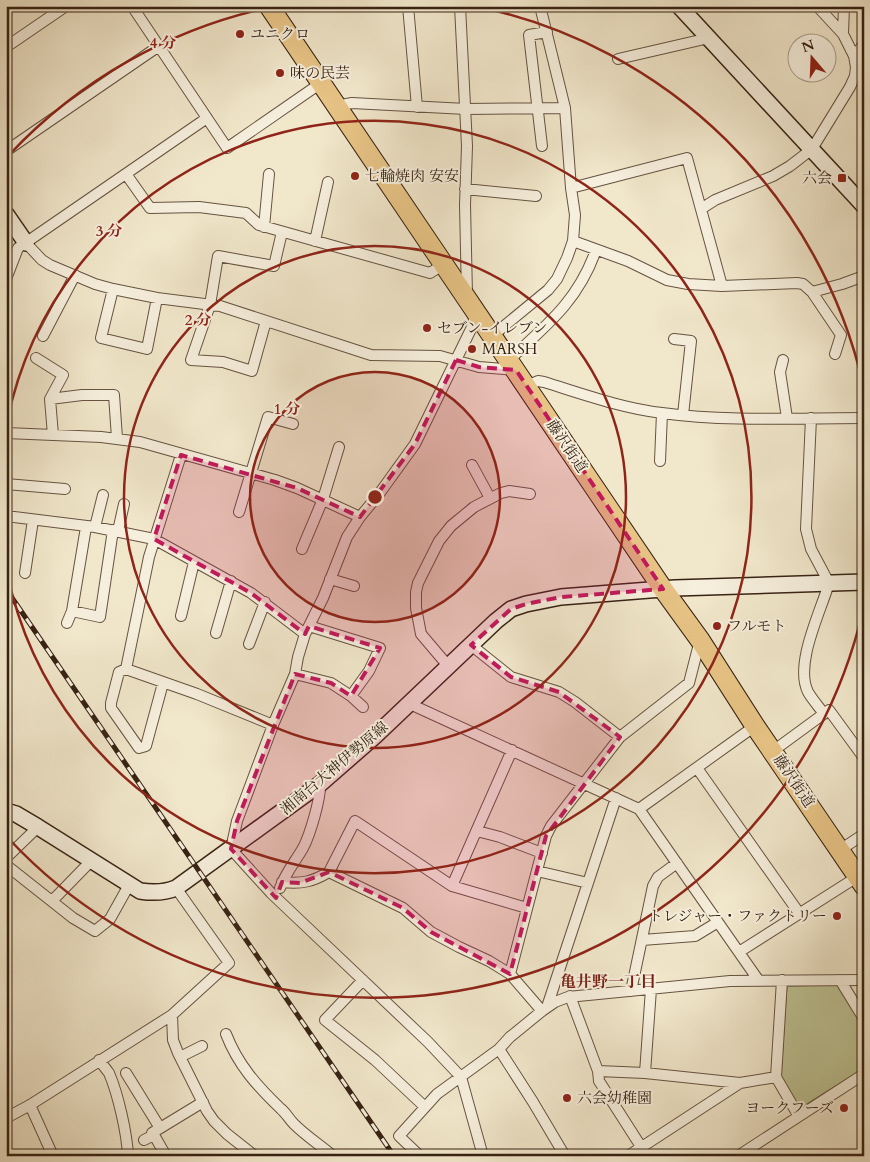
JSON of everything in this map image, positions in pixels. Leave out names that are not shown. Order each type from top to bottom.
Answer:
[{"type":"highway","name":"藤沢街道","points":[[269,6],[663,589],[700,640],[755,726],[861,881]]},
{"type":"main road","points":[[679,6],[864,206]]},
{"type":"main road","points":[[6,214],[26,243]]},
{"type":"main road","name":"湘南台大神伊勢原線","points":[[6,811],[16,814],[38,827],[140,892],[166,892],[176,888],[320,784],[410,704],[511,609],[561,597],[663,589],[864,582]]},
{"type":"street","points":[[6,47],[66,6]]},
{"type":"street","points":[[132,6],[227,148],[321,83]]},
{"type":"street","points":[[408,6],[418,107]]},
{"type":"street","points":[[460,6],[468,146],[466,189],[472,327],[415,444],[360,517],[348,537],[307,630],[298,657],[295,674],[273,725],[237,821],[231,849],[276,898],[428,1042],[461,1077],[483,1156]]},
{"type":"street","points":[[492,336],[548,290],[557,279],[568,258],[572,241],[575,215],[565,108],[540,6]]},
{"type":"street","points":[[700,209],[716,200],[773,176],[812,149],[855,76],[854,56],[843,34],[817,6]]},
{"type":"street","points":[[843,34],[844,6]]},
{"type":"street","points":[[542,146],[529,35],[547,32]]},
{"type":"street","points":[[618,59],[709,38]]},
{"type":"street","points":[[854,56],[864,44]]},
{"type":"street","points":[[6,151],[158,46]]},
{"type":"street","points":[[336,106],[352,102],[466,109],[565,108]]},
{"type":"street","points":[[6,279],[18,248],[207,118]]},
{"type":"street","points":[[571,188],[687,158],[722,286]]},
{"type":"street","points":[[126,174],[150,208],[199,207],[246,213],[264,227],[430,273],[444,264]]},
{"type":"street","points":[[264,227],[270,174]]},
{"type":"street","points":[[315,241],[324,188]]},
{"type":"street","points":[[466,189],[536,196]]},
{"type":"street","points":[[266,321],[252,371],[223,362],[191,360],[210,305],[218,256],[274,266],[282,232]]},
{"type":"street","points":[[572,241],[628,261],[666,280],[688,284],[722,286],[803,284],[812,292],[841,335],[835,354]]},
{"type":"street","points":[[26,243],[42,260],[50,265],[113,289],[157,298],[210,305],[371,355],[440,356],[479,367],[512,365],[575,294],[596,250]]},
{"type":"street","points":[[43,336],[75,275]]},
{"type":"street","points":[[812,292],[864,276]]},
{"type":"street","points":[[113,289],[100,338],[130,346],[147,349],[157,298]]},
{"type":"street","points":[[674,339],[690,341],[683,414]]},
{"type":"street","points":[[36,358],[63,375],[50,399],[53,435]]},
{"type":"street","points":[[783,360],[780,372],[787,418]]},
{"type":"street","points":[[526,386],[538,381],[544,382],[621,405],[662,413],[724,418],[864,418]]},
{"type":"street","points":[[50,399],[82,395],[114,395],[117,438]]},
{"type":"street","points":[[660,461],[662,413]]},
{"type":"street","points":[[239,512],[268,417],[293,424]]},
{"type":"street","points":[[811,418],[806,529],[811,549],[828,583],[808,646],[804,666],[804,682],[808,692],[824,714]]},
{"type":"street","points":[[6,433],[117,438],[140,442],[297,488],[360,517]]},
{"type":"street","points":[[302,549],[323,499],[339,447]]},
{"type":"street","points":[[126,669],[149,557],[181,455]]},
{"type":"street","points":[[472,465],[490,498]]},
{"type":"street","points":[[6,484],[46,482],[65,489]]},
{"type":"street","points":[[449,667],[421,634],[416,608],[418,583],[433,551],[451,526],[474,507],[490,498],[509,491],[530,494]]},
{"type":"street","points":[[68,623],[91,527],[103,495]]},
{"type":"street","points":[[6,502],[6,516],[91,527],[154,539],[231,581],[307,630],[380,648],[369,671],[351,696]]},
{"type":"street","points":[[72,611],[100,617],[115,531],[124,504]]},
{"type":"street","points":[[25,573],[33,520]]},
{"type":"street","points":[[181,616],[194,562]]},
{"type":"street","points":[[330,579],[354,586]]},
{"type":"street","points":[[216,633],[231,581]]},
{"type":"street","points":[[249,644],[265,602]]},
{"type":"street","points":[[510,974],[546,836],[551,826],[620,737],[689,683],[700,640]]},
{"type":"street","points":[[471,646],[511,677],[559,692],[576,702],[620,737]]},
{"type":"street","points":[[163,683],[146,746],[139,748],[113,711],[110,703],[119,672],[126,669],[197,694],[273,725]]},
{"type":"street","points":[[295,674],[331,683],[351,696],[363,707]]},
{"type":"street","points":[[410,704],[639,809],[759,980]]},
{"type":"street","points":[[773,751],[829,710],[863,755]]},
{"type":"street","points":[[639,809],[755,726]]},
{"type":"street","points":[[452,886],[512,750]]},
{"type":"street","points":[[697,768],[799,913]]},
{"type":"street","points":[[276,898],[290,865],[303,847],[316,809],[320,784]]},
{"type":"street","points":[[545,1009],[616,798]]},
{"type":"street","points":[[282,882],[300,884],[315,880],[330,872],[355,821],[452,886],[527,908]]},
{"type":"street","points":[[6,858],[38,827]]},
{"type":"street","points":[[477,831],[500,837],[542,853]]},
{"type":"street","points":[[840,850],[864,834]]},
{"type":"street","points":[[52,901],[91,861]]},
{"type":"street","points":[[631,991],[653,886],[658,877],[677,862]]},
{"type":"street","points":[[6,865],[73,918],[95,931],[110,919],[129,886]]},
{"type":"street","points":[[537,871],[588,884]]},
{"type":"street","points":[[330,872],[403,908],[432,932],[459,948],[489,960],[510,974],[545,1009]]},
{"type":"street","points":[[739,952],[799,913],[861,881]]},
{"type":"street","points":[[6,1118],[30,1105],[172,1015],[228,963],[176,888]]},
{"type":"street","points":[[642,940],[695,936],[718,922]]},
{"type":"street","points":[[363,980],[325,1020],[375,1060],[425,1107]]},
{"type":"street","points":[[782,980],[776,1077],[798,1115]]},
{"type":"street","points":[[840,980],[864,1019]]},
{"type":"street","points":[[420,1156],[400,1136],[425,1107],[437,1094],[499,1049],[510,1037],[554,1002],[570,996],[730,981],[864,980]]},
{"type":"street","points":[[645,1073],[651,989]]},
{"type":"street","points":[[570,996],[600,1081],[608,1097],[645,1151]]},
{"type":"street","points":[[172,1015],[173,1040],[214,1122],[255,1156]]},
{"type":"street","points":[[226,1034],[241,1066],[264,1093],[294,1124],[333,1156]]},
{"type":"street","points":[[180,1057],[202,1046]]},
{"type":"street","points":[[499,1049],[565,1156]]},
{"type":"street","points":[[99,1060],[108,1072],[116,1097],[123,1123],[128,1156]]},
{"type":"street","points":[[598,1071],[645,1073],[740,1083],[776,1077]]},
{"type":"street","points":[[126,1073],[153,1135],[166,1156]]},
{"type":"street","points":[[738,1156],[798,1115],[864,1074]]},
{"type":"street","points":[[628,1156],[645,1151],[740,1083]]},
{"type":"street","points":[[153,1135],[203,1102]]},
{"type":"street","points":[[30,1105],[53,1156]]},
{"type":"highlighted area","points":[[456,360],[479,367],[516,370],[663,589],[561,597],[526,604],[511,609],[471,645],[511,677],[559,692],[620,737],[546,836],[510,974],[431,932],[403,908],[329,872],[300,883],[282,882],[276,898],[231,849],[237,821],[295,674],[331,683],[351,696],[380,648],[309,626],[305,634],[251,593],[154,539],[181,455],[297,488],[360,517],[415,444]]},
{"type":"green space","points":[[837,985],[864,1024],[864,1068],[800,1108],[781,1076],[787,986]]},
{"type":"railway","points":[[6,589],[394,1156]]},
{"type":"place","name":"ユニクロ","points":[[240,34]]},
{"type":"place","name":"味の民芸","points":[[280,73]]},
{"type":"place","name":"七輪焼肉 安安","points":[[355,176]]},
{"type":"place","name":"六会","points":[[842,178]]},
{"type":"place","name":"セブン-イレブン","points":[[427,328]]},
{"type":"place","name":"MARSH","points":[[472,349]]},
{"type":"place","name":"フルモト","points":[[717,626]]},
{"type":"place","name":"トレジャー・ファクトリー","points":[[837,916]]},
{"type":"place","name":"六会幼稚園","points":[[567,1098]]},
{"type":"place","name":"ヨークフーズ","points":[[844,1108]]},
{"type":"district","name":"亀井野一丁目","points":[[608,982]]}]
